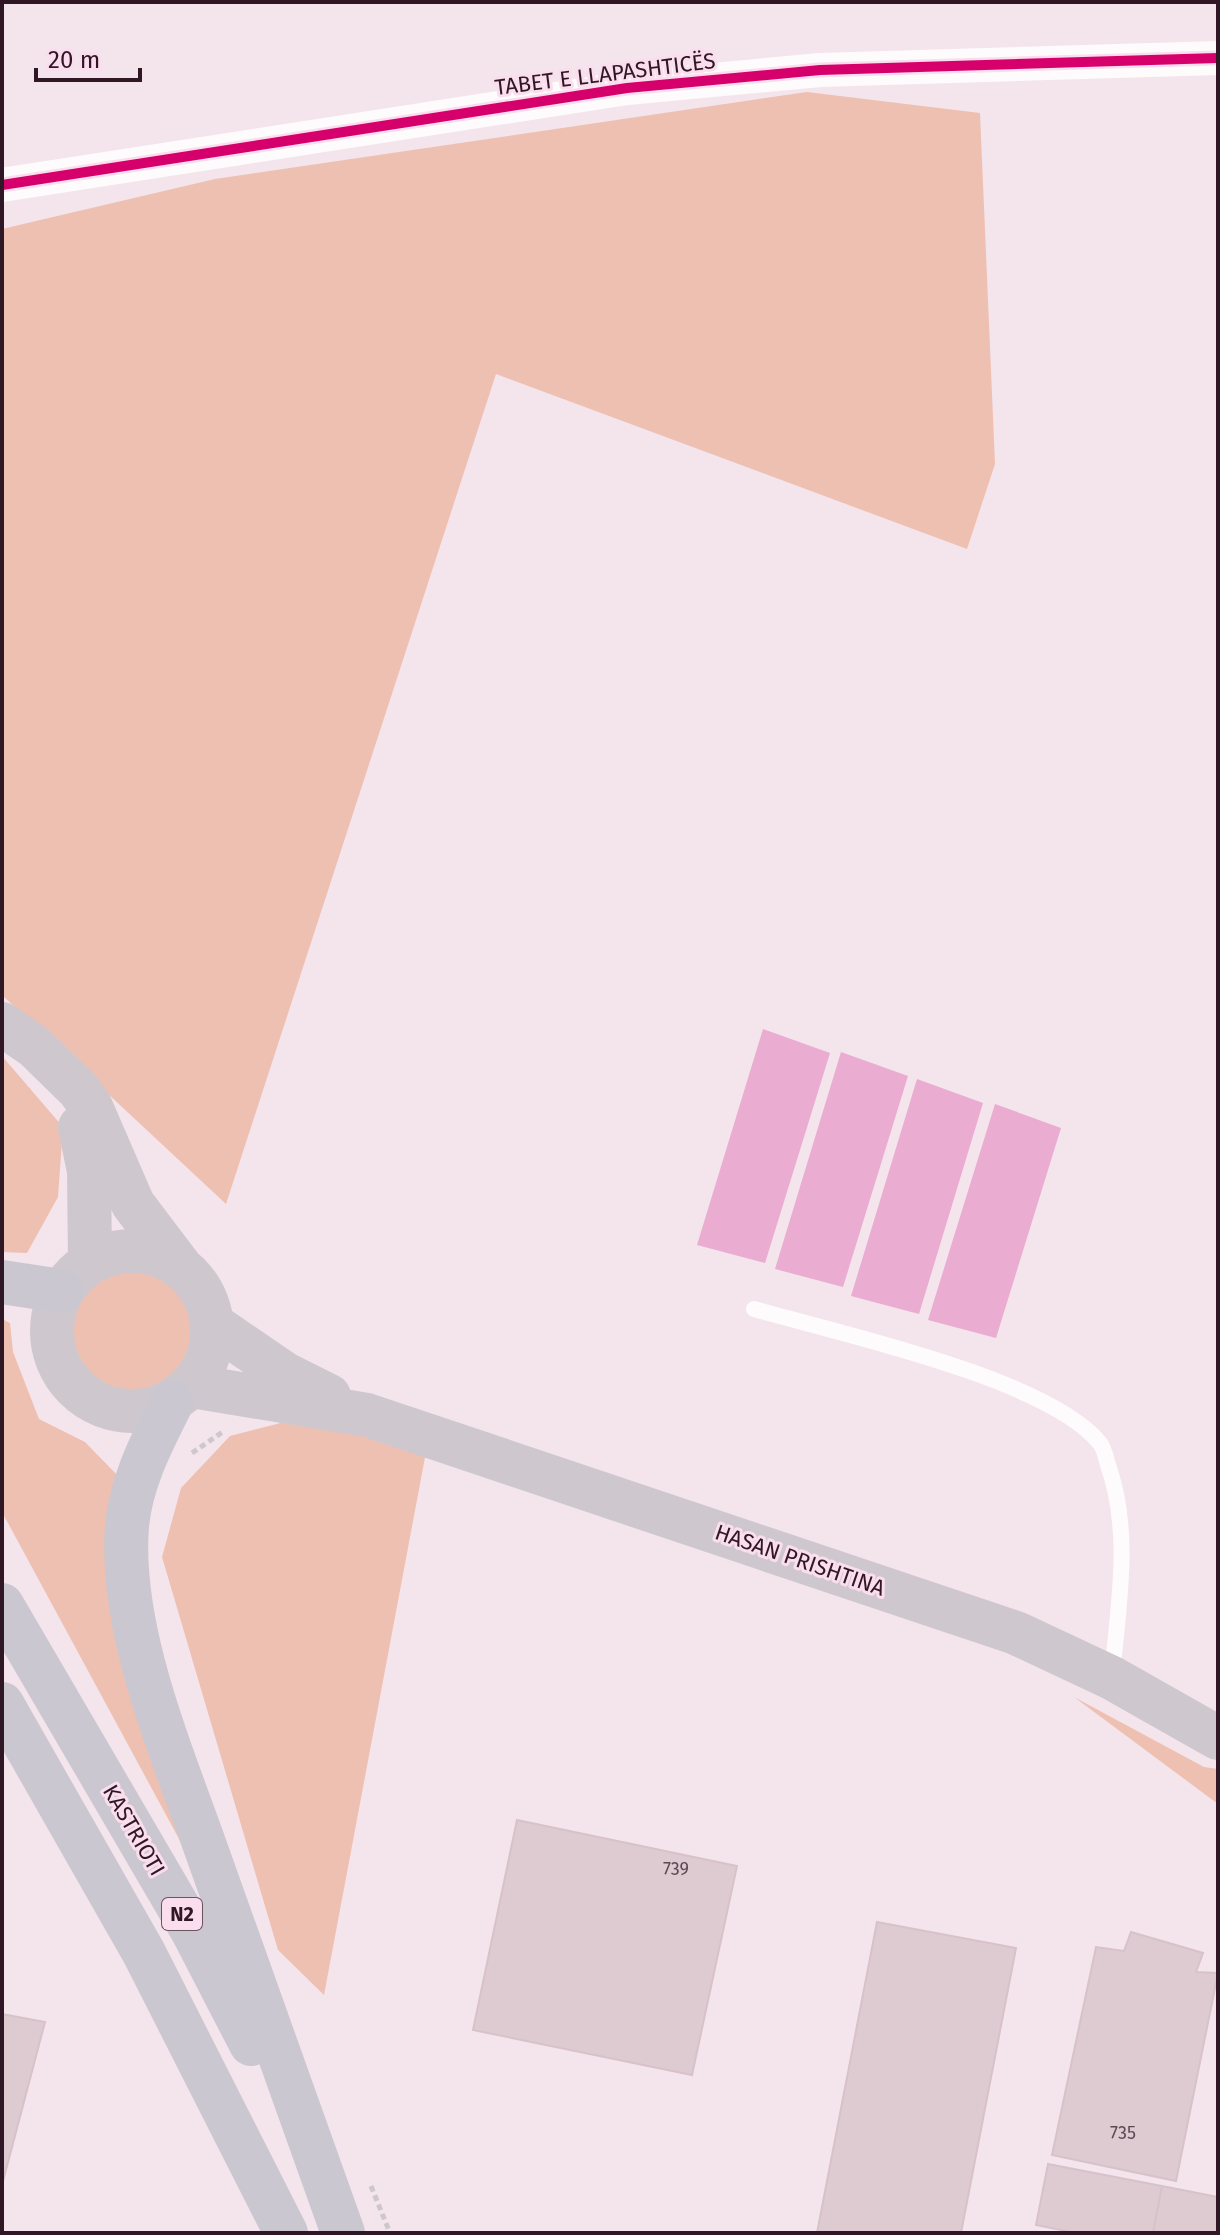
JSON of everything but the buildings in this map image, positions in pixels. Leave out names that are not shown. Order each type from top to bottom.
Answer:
[{"type":"highway","points":[[2,1282],[75,1277]]},
{"type":"highway","points":[[182,1394],[136,1478],[129,1514],[127,1570],[136,1622],[166,1733],[343,2233]]},
{"type":"highway","name":"KASTRIOTI","points":[[2,1605],[193,1932],[343,2233]]},
{"type":"highway","name":"N2","points":[[2,1704],[144,1953],[286,2233]]},
{"type":"main road","points":[[2,1024],[59,1069],[91,1107],[133,1204],[202,1292],[212,1324],[211,1346],[204,1367],[182,1394],[150,1410],[127,1412],[104,1407],[83,1396],[66,1380],[55,1359],[50,1336],[53,1313],[75,1277],[111,1253],[135,1250],[159,1255],[180,1266]]},
{"type":"main road","points":[[59,1069],[76,1112],[88,1160],[75,1277]]},
{"type":"main road","name":"HASAN PRISHTINA","points":[[212,1324],[285,1374],[367,1415],[1016,1633],[1112,1678],[1218,1738]]},
{"type":"main road","name":"HASAN PRISHTINA","points":[[182,1394],[367,1415]]},
{"type":"street","name":"TABET E LLAPASHTICËS","points":[[2,185],[627,88],[820,70],[1218,58]]},
{"type":"lane","points":[[754,1309],[944,1363],[1047,1403],[1100,1443],[1120,1498],[1122,1567],[1112,1678]]},
{"type":"path","points":[[186,1458],[232,1426]]},
{"type":"path","points":[[367,2176],[390,2233]]},
{"type":"shaded area","points":[[807,92],[980,113],[995,464],[967,549],[496,374],[226,1204],[2,995],[2,229],[215,179]]},
{"type":"shaded area","points":[[763,1029],[830,1053],[765,1263],[697,1245]]},
{"type":"shaded area","points":[[841,1052],[908,1076],[843,1287],[775,1269]]},
{"type":"shaded area","points":[[2,1056],[63,1127],[58,1197],[27,1253],[2,1252]]},
{"type":"shaded area","points":[[917,1079],[983,1103],[919,1314],[851,1296]]},
{"type":"shaded area","points":[[995,1104],[1061,1128],[996,1338],[928,1320]]},
{"type":"shaded area","points":[[135,1270],[159,1275],[179,1288],[192,1308],[197,1332],[192,1356],[179,1376],[159,1389],[135,1394],[111,1389],[91,1376],[78,1356],[73,1332],[78,1308],[91,1288],[111,1275]]},
{"type":"shaded area","points":[[2,1319],[10,1323],[13,1352],[39,1419],[85,1442],[119,1477],[191,1861],[2,1512]]},
{"type":"shaded area","points":[[308,1416],[426,1452],[324,1995],[278,1950],[162,1557],[181,1488],[230,1436]]},
{"type":"shaded area","points":[[1074,1697],[1204,1767],[1218,1769],[1218,1804]]},
{"type":"cycle path","points":[[2,185],[627,88],[820,70],[1218,58]]}]
